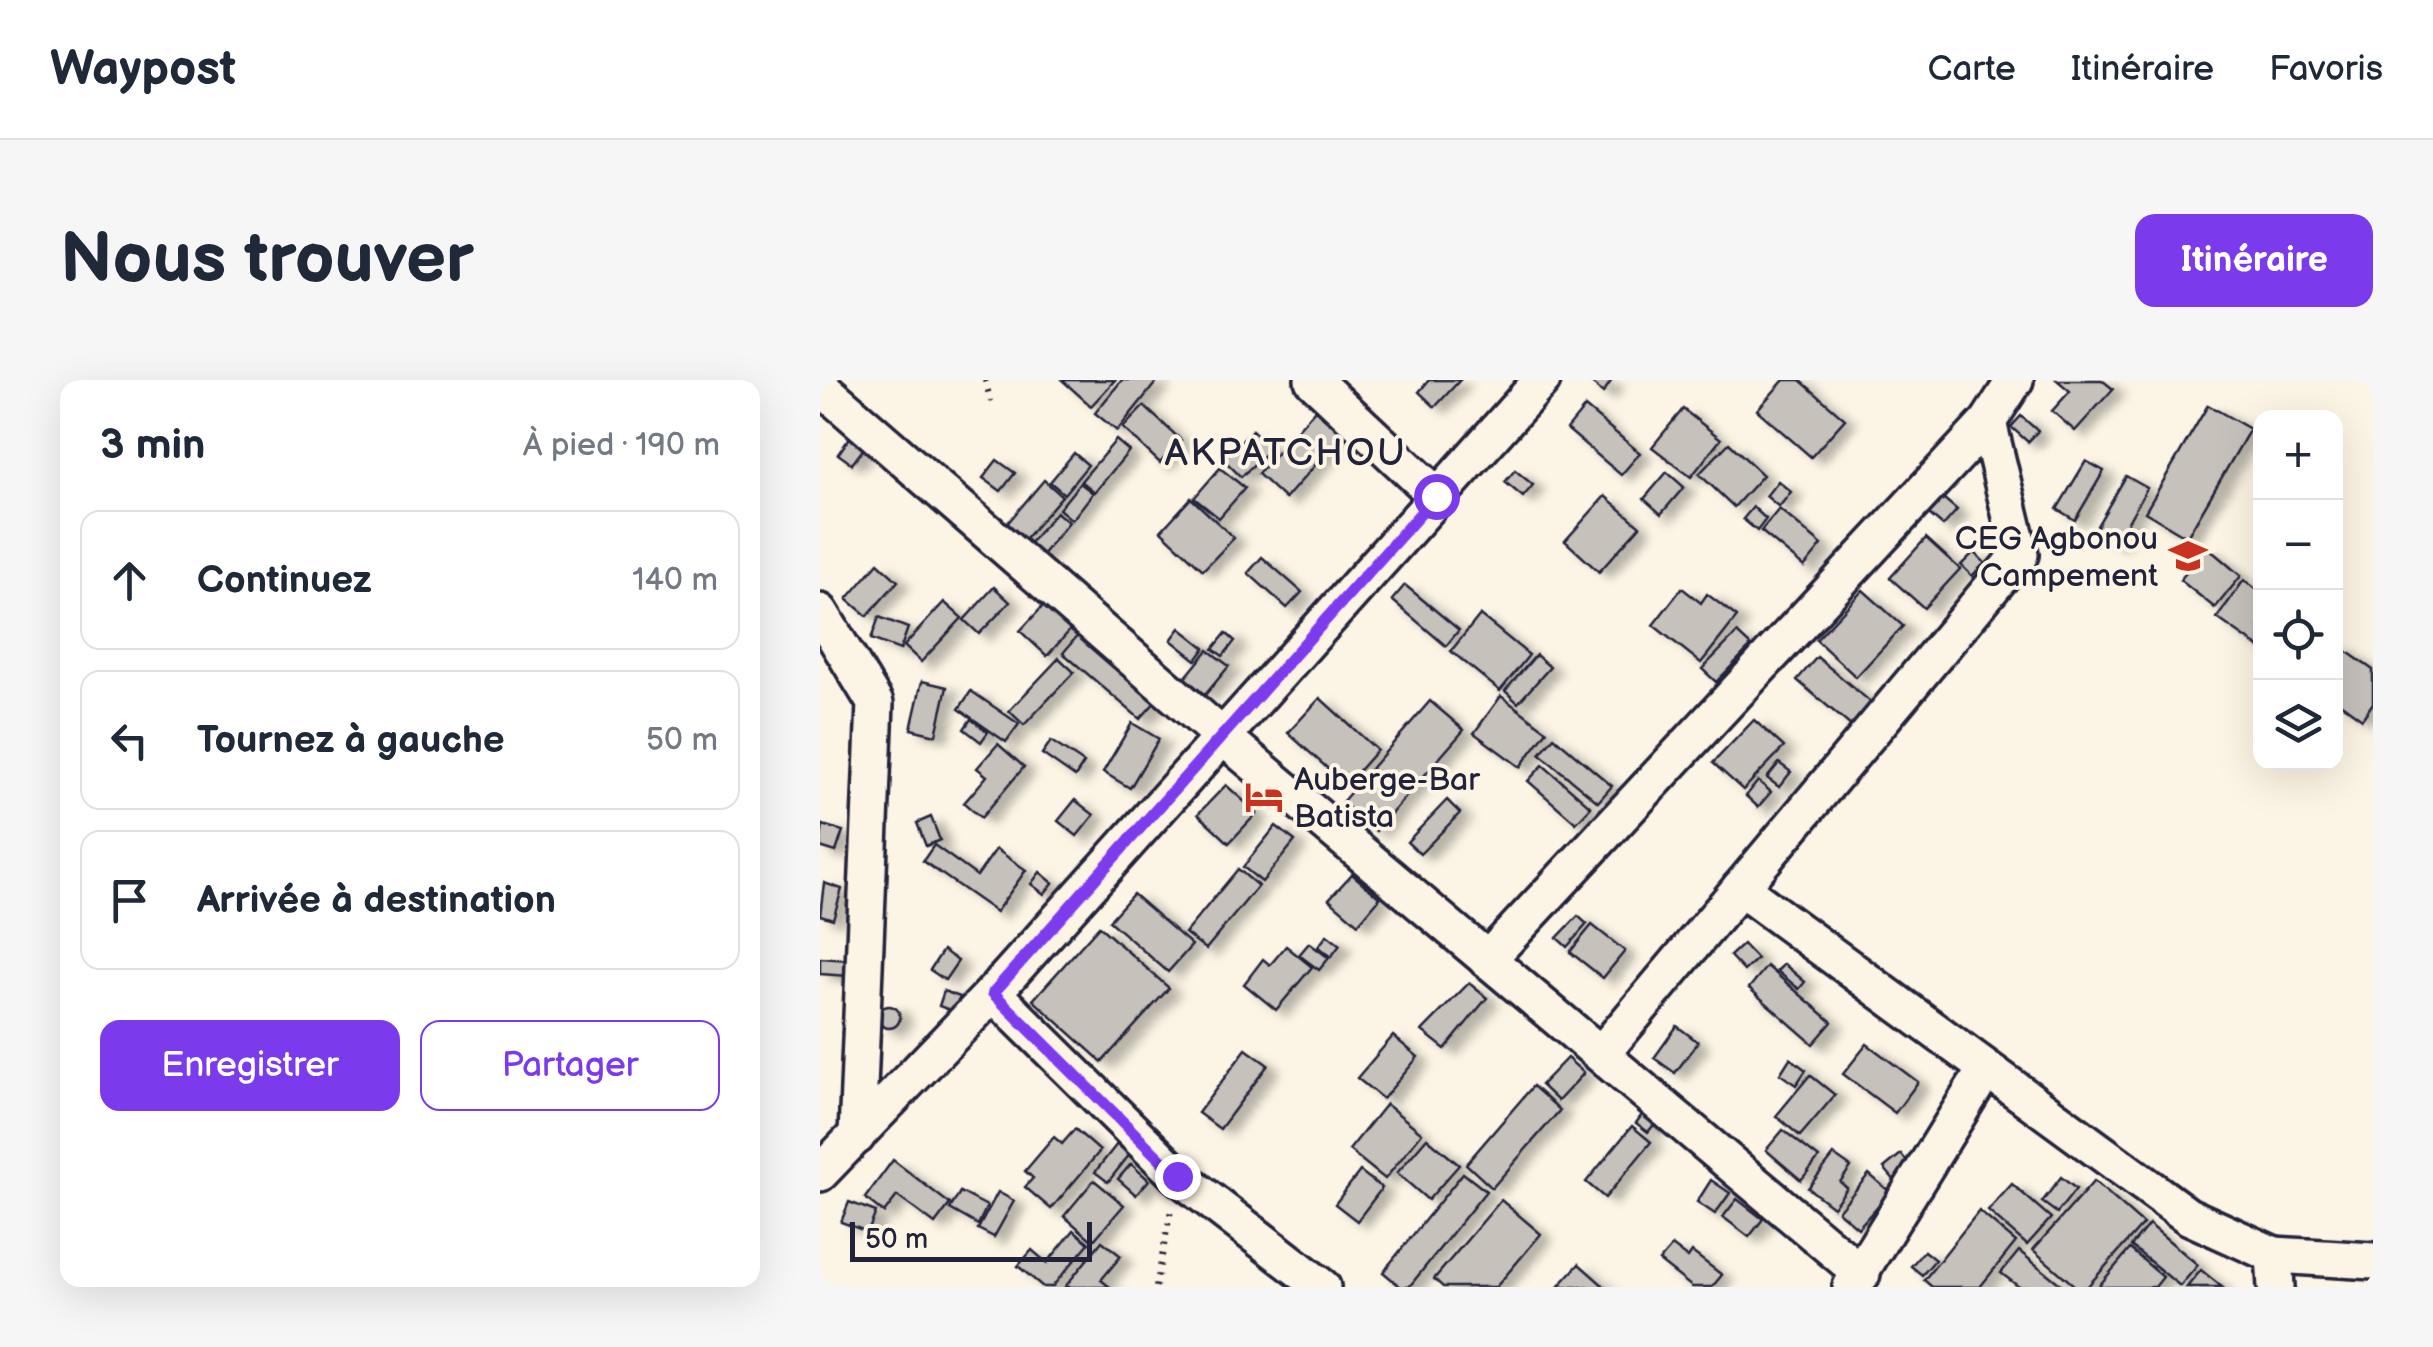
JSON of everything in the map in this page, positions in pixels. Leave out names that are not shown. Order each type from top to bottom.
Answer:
[{"type":"street","points":[[1312,380],[1436,496]]},
{"type":"street","points":[[820,1173],[993,993],[1542,380]]},
{"type":"street","points":[[1487,960],[1988,422],[2015,380]]},
{"type":"street","points":[[820,386],[1224,738],[1602,1053],[1857,1280],[1986,1069]]},
{"type":"street","points":[[1602,1053],[2020,554],[1988,422]]},
{"type":"street","points":[[820,612],[875,702],[858,1136]]},
{"type":"street","points":[[1740,888],[2188,1216],[2275,1271],[2373,1261]]},
{"type":"street","points":[[993,993],[1177,1176],[1322,1287]]},
{"type":"path","points":[[986,380],[990,402]]},
{"type":"path","points":[[1156,1287],[1177,1176]]},
{"type":"building","points":[[1062,380],[1115,380],[1091,406]]},
{"type":"building","points":[[1122,380],[1158,380],[1117,431],[1095,413]]},
{"type":"building","points":[[1429,380],[1460,380],[1435,407],[1419,392]]},
{"type":"building","points":[[1588,380],[1612,380],[1603,393]]},
{"type":"building","points":[[1784,380],[1800,380],[1845,419],[1811,457],[1757,410]]},
{"type":"building","points":[[2057,380],[2102,380],[2113,389],[2075,431],[2052,411],[2070,391]]},
{"type":"building","points":[[2208,405],[2250,429],[2187,537],[2145,512]]},
{"type":"building","points":[[1144,406],[1181,440],[1160,463],[1123,428]]},
{"type":"building","points":[[1585,407],[1640,453],[1621,475],[1567,429]]},
{"type":"building","points":[[1683,409],[1721,439],[1691,477],[1652,447]]},
{"type":"building","points":[[1315,410],[1343,434],[1285,499],[1258,474]]},
{"type":"building","points":[[2021,416],[2038,431],[2028,442],[2011,427]]},
{"type":"building","points":[[1252,430],[1271,448],[1241,477],[1223,459]]},
{"type":"building","points":[[851,436],[865,447],[852,464],[838,454]]},
{"type":"building","points":[[1116,440],[1129,451],[1095,492],[1081,481]]},
{"type":"building","points":[[1729,443],[1763,475],[1734,507],[1699,474]]},
{"type":"building","points":[[1074,453],[1088,465],[1064,494],[1050,482]]},
{"type":"building","points":[[997,460],[1015,473],[1001,491],[983,478]]},
{"type":"building","points":[[2086,461],[2104,471],[2075,520],[2057,509]]},
{"type":"building","points":[[1220,468],[1245,488],[1219,518],[1194,498]]},
{"type":"building","points":[[1515,470],[1533,485],[1523,497],[1505,482]]},
{"type":"building","points":[[1667,472],[1684,487],[1661,514],[1644,499]]},
{"type":"building","points":[[2126,476],[2147,488],[2116,543],[2094,531]]},
{"type":"building","points":[[1044,480],[1062,496],[1018,547],[1000,532]]},
{"type":"building","points":[[1778,481],[1791,492],[1779,507],[1766,496]]},
{"type":"building","points":[[1080,483],[1093,493],[1072,520],[1059,509]]},
{"type":"building","points":[[1605,496],[1640,526],[1599,572],[1565,541]]},
{"type":"building","points":[[1191,498],[1234,538],[1203,570],[1161,531]]},
{"type":"building","points":[[1943,498],[1957,510],[1943,526],[1929,514]]},
{"type":"building","points":[[1753,507],[1766,519],[1757,531],[1743,519]]},
{"type":"building","points":[[1779,509],[1822,545],[1804,567],[1761,531]]},
{"type":"building","points":[[1056,512],[1069,522],[1037,561],[1024,550]]},
{"type":"building","points":[[1926,538],[1960,569],[1924,608],[1890,578]]},
{"type":"building","points":[[2207,547],[2241,576],[2215,608],[2180,580]]},
{"type":"building","points":[[1974,552],[1985,563],[1972,576],[1961,565]]},
{"type":"building","points":[[1262,557],[1302,592],[1287,608],[1248,573]]},
{"type":"building","points":[[878,563],[898,581],[867,616],[847,599]]},
{"type":"building","points":[[2244,580],[2253,587],[2253,643],[2217,618]]},
{"type":"building","points":[[1405,585],[1459,630],[1446,646],[1392,600]]},
{"type":"building","points":[[994,587],[1010,602],[979,634],[964,620]]},
{"type":"building","points":[[1682,588],[1701,603],[1707,594],[1737,617],[1701,663],[1653,625]]},
{"type":"building","points":[[1863,590],[1903,626],[1856,677],[1816,640]]},
{"type":"building","points":[[944,602],[962,618],[921,662],[904,646]]},
{"type":"building","points":[[1045,604],[1072,628],[1047,656],[1020,631]]},
{"type":"building","points":[[1480,615],[1529,655],[1500,691],[1451,651]]},
{"type":"building","points":[[879,617],[908,628],[900,650],[871,639]]},
{"type":"building","points":[[1180,628],[1205,648],[1196,660],[1171,640]]},
{"type":"building","points":[[1226,633],[1235,641],[1223,656],[1213,649]]},
{"type":"building","points":[[1737,633],[1751,646],[1716,682],[1702,669]]},
{"type":"building","points":[[1079,634],[1156,701],[1140,719],[1063,653]]},
{"type":"building","points":[[2343,649],[2373,670],[2373,703],[2362,719],[2343,705]]},
{"type":"building","points":[[1208,650],[1229,666],[1205,695],[1185,678]]},
{"type":"building","points":[[1536,655],[1550,667],[1518,703],[1505,691]]},
{"type":"building","points":[[1817,657],[1873,704],[1852,727],[1797,680]]},
{"type":"building","points":[[1059,658],[1074,672],[1024,725],[1009,711]]},
{"type":"building","points":[[922,681],[947,687],[936,735],[911,729]]},
{"type":"building","points":[[971,691],[1019,724],[1006,742],[959,709]]},
{"type":"building","points":[[1501,696],[1547,731],[1520,767],[1474,733]]},
{"type":"building","points":[[1320,698],[1377,750],[1346,785],[1288,733]]},
{"type":"building","points":[[1430,701],[1464,730],[1376,831],[1342,802]]},
{"type":"building","points":[[971,719],[988,732],[981,742],[964,729]]},
{"type":"building","points":[[1754,720],[1784,747],[1743,790],[1713,763]]},
{"type":"building","points":[[1132,723],[1159,739],[1130,788],[1103,772]]},
{"type":"building","points":[[1554,737],[1612,786],[1598,802],[1540,754]]},
{"type":"building","points":[[1051,741],[1084,763],[1075,777],[1042,754]]},
{"type":"building","points":[[998,744],[1024,767],[981,818],[964,803],[987,776],[977,768]]},
{"type":"building","points":[[1779,763],[1791,772],[1779,787],[1767,778]]},
{"type":"building","points":[[1543,765],[1591,807],[1576,823],[1528,781]]},
{"type":"building","points":[[1758,781],[1771,792],[1758,807],[1746,796]]},
{"type":"building","points":[[1226,785],[1257,813],[1229,843],[1198,814]]},
{"type":"building","points":[[1075,800],[1094,815],[1077,836],[1058,821]]},
{"type":"building","points":[[1447,800],[1460,813],[1420,854],[1407,842]]},
{"type":"building","points":[[931,817],[940,840],[926,846],[917,823]]},
{"type":"building","points":[[823,825],[843,831],[836,852],[820,847]]},
{"type":"building","points":[[1276,826],[1295,841],[1262,882],[1243,867]]},
{"type":"building","points":[[934,845],[977,876],[996,849],[1026,870],[996,912],[923,861]]},
{"type":"building","points":[[1238,869],[1258,886],[1206,949],[1185,933]]},
{"type":"building","points":[[1040,872],[1053,883],[1044,894],[1031,884]]},
{"type":"building","points":[[1352,874],[1380,898],[1358,924],[1329,899]]},
{"type":"building","points":[[824,883],[842,889],[833,919],[820,915]]},
{"type":"building","points":[[1133,894],[1192,945],[1168,972],[1109,921]]},
{"type":"building","points":[[1578,916],[1587,924],[1567,947],[1557,938]]},
{"type":"building","points":[[1592,925],[1625,951],[1603,978],[1570,952]]},
{"type":"building","points":[[1099,926],[1169,988],[1102,1062],[1033,1000]]},
{"type":"building","points":[[1327,935],[1340,945],[1331,957],[1318,947]]},
{"type":"building","points":[[1309,943],[1329,958],[1319,970],[1299,955]]},
{"type":"building","points":[[1743,944],[1757,959],[1744,971],[1730,956]]},
{"type":"building","points":[[1286,946],[1312,967],[1276,1010],[1244,984],[1263,959],[1270,965]]},
{"type":"building","points":[[943,950],[958,961],[945,980],[930,970]]},
{"type":"building","points":[[820,958],[850,960],[849,976],[820,974]]},
{"type":"building","points":[[1784,964],[1805,982],[1799,989],[1777,971]]},
{"type":"building","points":[[1767,966],[1832,1022],[1813,1044],[1749,988]]},
{"type":"building","points":[[1469,983],[1487,998],[1445,1049],[1422,1031]]},
{"type":"building","points":[[944,991],[960,997],[955,1012],[939,1006]]},
{"type":"building","points":[[889,1006],[897,1009],[897,1025],[889,1028],[881,1025],[878,1017],[881,1009]]},
{"type":"building","points":[[1677,1026],[1698,1042],[1675,1073],[1654,1058]]},
{"type":"building","points":[[1393,1036],[1418,1057],[1383,1099],[1357,1078]]},
{"type":"building","points":[[1867,1044],[1918,1082],[1895,1113],[1843,1074]]},
{"type":"building","points":[[1246,1049],[1268,1065],[1220,1129],[1198,1113]]},
{"type":"building","points":[[1567,1058],[1584,1073],[1558,1101],[1541,1085]]},
{"type":"building","points":[[1790,1058],[1806,1070],[1796,1085],[1780,1074]]},
{"type":"building","points":[[1810,1075],[1835,1095],[1800,1136],[1776,1116]]},
{"type":"building","points":[[1533,1086],[1560,1110],[1492,1188],[1466,1164]]},
{"type":"building","points":[[1386,1104],[1422,1133],[1385,1179],[1349,1150]]},
{"type":"building","points":[[1644,1112],[1657,1121],[1648,1132],[1636,1123]]},
{"type":"building","points":[[1632,1126],[1651,1142],[1605,1198],[1586,1182]]},
{"type":"building","points":[[1075,1129],[1100,1151],[1051,1209],[1025,1187],[1033,1178],[1025,1171],[1054,1137],[1062,1144]]},
{"type":"building","points":[[1783,1130],[1819,1158],[1801,1180],[1766,1150]]},
{"type":"building","points":[[1427,1138],[1459,1165],[1428,1200],[1397,1173]]},
{"type":"building","points":[[1117,1144],[1130,1154],[1108,1182],[1095,1172]]},
{"type":"building","points":[[1901,1154],[1913,1169],[1896,1182],[1884,1168]]},
{"type":"building","points":[[1834,1155],[1851,1167],[1840,1182],[1847,1188],[1833,1207],[1808,1188]]},
{"type":"building","points":[[893,1160],[950,1204],[935,1224],[897,1196],[884,1213],[865,1198]]},
{"type":"building","points":[[1131,1164],[1149,1180],[1136,1195],[1118,1179]]},
{"type":"building","points":[[1360,1171],[1382,1188],[1357,1221],[1335,1204]]},
{"type":"building","points":[[1463,1173],[1486,1191],[1409,1287],[1401,1287],[1383,1272]]},
{"type":"building","points":[[1869,1174],[1890,1192],[1858,1228],[1838,1211]]},
{"type":"building","points":[[2061,1177],[2076,1189],[2057,1213],[2042,1202]]},
{"type":"building","points":[[1094,1180],[1124,1205],[1093,1241],[1064,1216]]},
{"type":"building","points":[[1711,1180],[1730,1193],[1715,1214],[1697,1202]]},
{"type":"building","points":[[2094,1181],[2143,1224],[2087,1287],[2076,1287],[2033,1250]]},
{"type":"building","points":[[2012,1184],[2051,1218],[2027,1245],[1988,1211]]},
{"type":"building","points":[[960,1192],[987,1206],[978,1225],[950,1209]]},
{"type":"building","points":[[998,1192],[1014,1201],[994,1237],[978,1229]]},
{"type":"building","points":[[1737,1199],[1763,1219],[1749,1237],[1723,1217]]},
{"type":"building","points":[[1501,1200],[1541,1234],[1496,1287],[1443,1287],[1434,1279]]},
{"type":"building","points":[[849,1202],[876,1212],[868,1232],[841,1222]]},
{"type":"building","points":[[1979,1211],[2016,1242],[1980,1287],[1932,1287],[1924,1280]]},
{"type":"building","points":[[2149,1224],[2198,1265],[2180,1286],[2131,1246]]},
{"type":"building","points":[[1074,1230],[1089,1243],[1052,1287],[1043,1287],[1018,1266],[1032,1250],[1047,1263]]},
{"type":"building","points":[[1102,1241],[1121,1256],[1101,1280],[1110,1287],[1065,1287]]},
{"type":"building","points":[[1672,1246],[1688,1258],[1692,1252],[1722,1275],[1712,1287],[1692,1287],[1659,1261]]},
{"type":"building","points":[[2130,1249],[2163,1277],[2155,1287],[2098,1287]]},
{"type":"building","points":[[1924,1251],[1935,1260],[1922,1275],[1911,1266]]},
{"type":"building","points":[[2019,1251],[2064,1287],[2019,1287],[2001,1273]]},
{"type":"building","points":[[1579,1264],[1605,1287],[1558,1287]]},
{"type":"building","points":[[2201,1270],[2222,1287],[2187,1287]]},
{"type":"place","name":"CEG Agbonou Campement","points":[[2188,556]]},
{"type":"place","name":"Auberge-Bar Batista","points":[[1264,797]]},
{"type":"district","name":"AKPATCHOU","points":[[1286,452]]},
{"type":"route","points":[[1177,1176],[993,993],[1436,496]]}]
